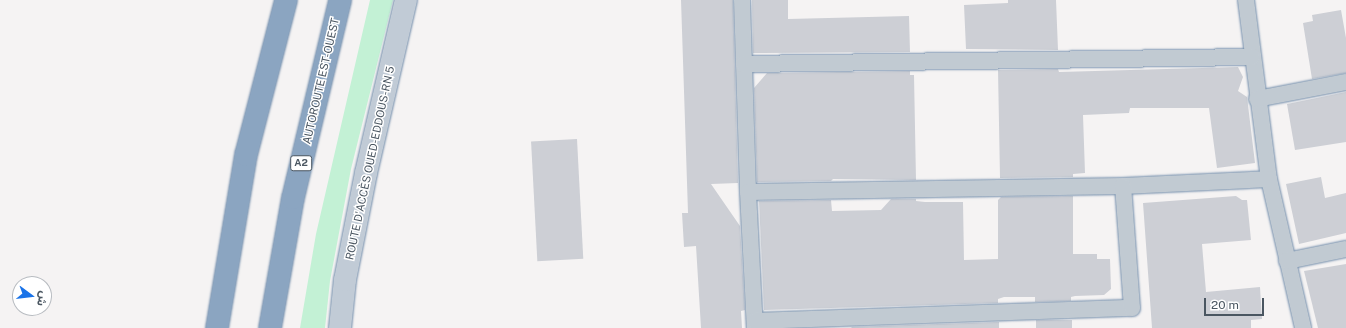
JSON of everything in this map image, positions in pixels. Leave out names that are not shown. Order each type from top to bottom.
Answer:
[{"type":"highway","points":[[217,328],[246,155],[286,0]]},
{"type":"highway","name":"AUTOROUTE EST-OUEST","points":[[270,328],[293,198],[340,0]]},
{"type":"main road","name":"ROUTE D'ACCÈS OUED-EDDOUS-RN 5","points":[[340,328],[345,280],[366,173],[406,0]]},
{"type":"street","points":[[742,0],[748,192],[755,325],[1132,308],[1123,186]]},
{"type":"street","points":[[1246,0],[1257,99],[1269,179],[1303,328]]},
{"type":"street","points":[[744,64],[1252,57]]},
{"type":"street","points":[[1257,99],[1346,82]]},
{"type":"street","points":[[748,192],[1123,186],[1269,179]]},
{"type":"street","points":[[1287,261],[1346,249]]},
{"type":"green space","points":[[370,0],[393,0],[351,169],[330,281],[325,328],[300,328],[316,234]]},
{"type":"building","points":[[681,0],[733,0],[738,183],[711,184],[740,226],[745,310],[741,311],[742,328],[701,328],[696,246],[684,247],[682,213],[688,213]]},
{"type":"building","points":[[752,0],[788,0],[788,19],[909,16],[910,52],[753,53]]},
{"type":"building","points":[[1008,0],[1056,0],[1058,50],[966,49],[964,5],[1008,3]]},
{"type":"building","points":[[1341,10],[1346,38],[1346,73],[1312,79],[1303,23],[1313,21],[1312,15]]},
{"type":"building","points":[[1238,67],[1243,77],[1238,91],[1247,97],[1255,163],[1217,168],[1209,108],[1130,108],[1129,113],[1083,115],[1085,173],[1073,174],[1073,177],[1000,178],[998,70],[1058,69],[1059,72]]},
{"type":"building","points":[[910,71],[910,75],[914,75],[916,180],[833,179],[831,181],[757,182],[754,88],[767,73]]},
{"type":"building","points":[[1346,92],[1346,142],[1295,150],[1287,104]]},
{"type":"building","points":[[577,139],[583,259],[537,261],[531,141]]},
{"type":"building","points":[[1321,177],[1325,198],[1346,193],[1346,233],[1299,244],[1286,184]]},
{"type":"building","points":[[1073,196],[1073,254],[1097,254],[1097,259],[1110,259],[1111,289],[1104,295],[1075,296],[1071,297],[1071,301],[1035,302],[1035,297],[1004,297],[998,299],[998,303],[764,310],[759,201],[831,200],[832,211],[881,210],[891,199],[916,199],[916,201],[925,202],[963,202],[964,260],[998,259],[998,200],[1001,197]]},
{"type":"building","points":[[1236,196],[1242,200],[1247,200],[1251,240],[1202,244],[1206,292],[1260,287],[1262,319],[1251,320],[1251,328],[1152,328],[1143,203]]},
{"type":"building","points":[[1346,264],[1346,328],[1318,328],[1304,271]]},
{"type":"building","points":[[1036,320],[1072,320],[1072,328],[1036,328]]},
{"type":"building","points":[[999,322],[999,328],[851,327]]}]
